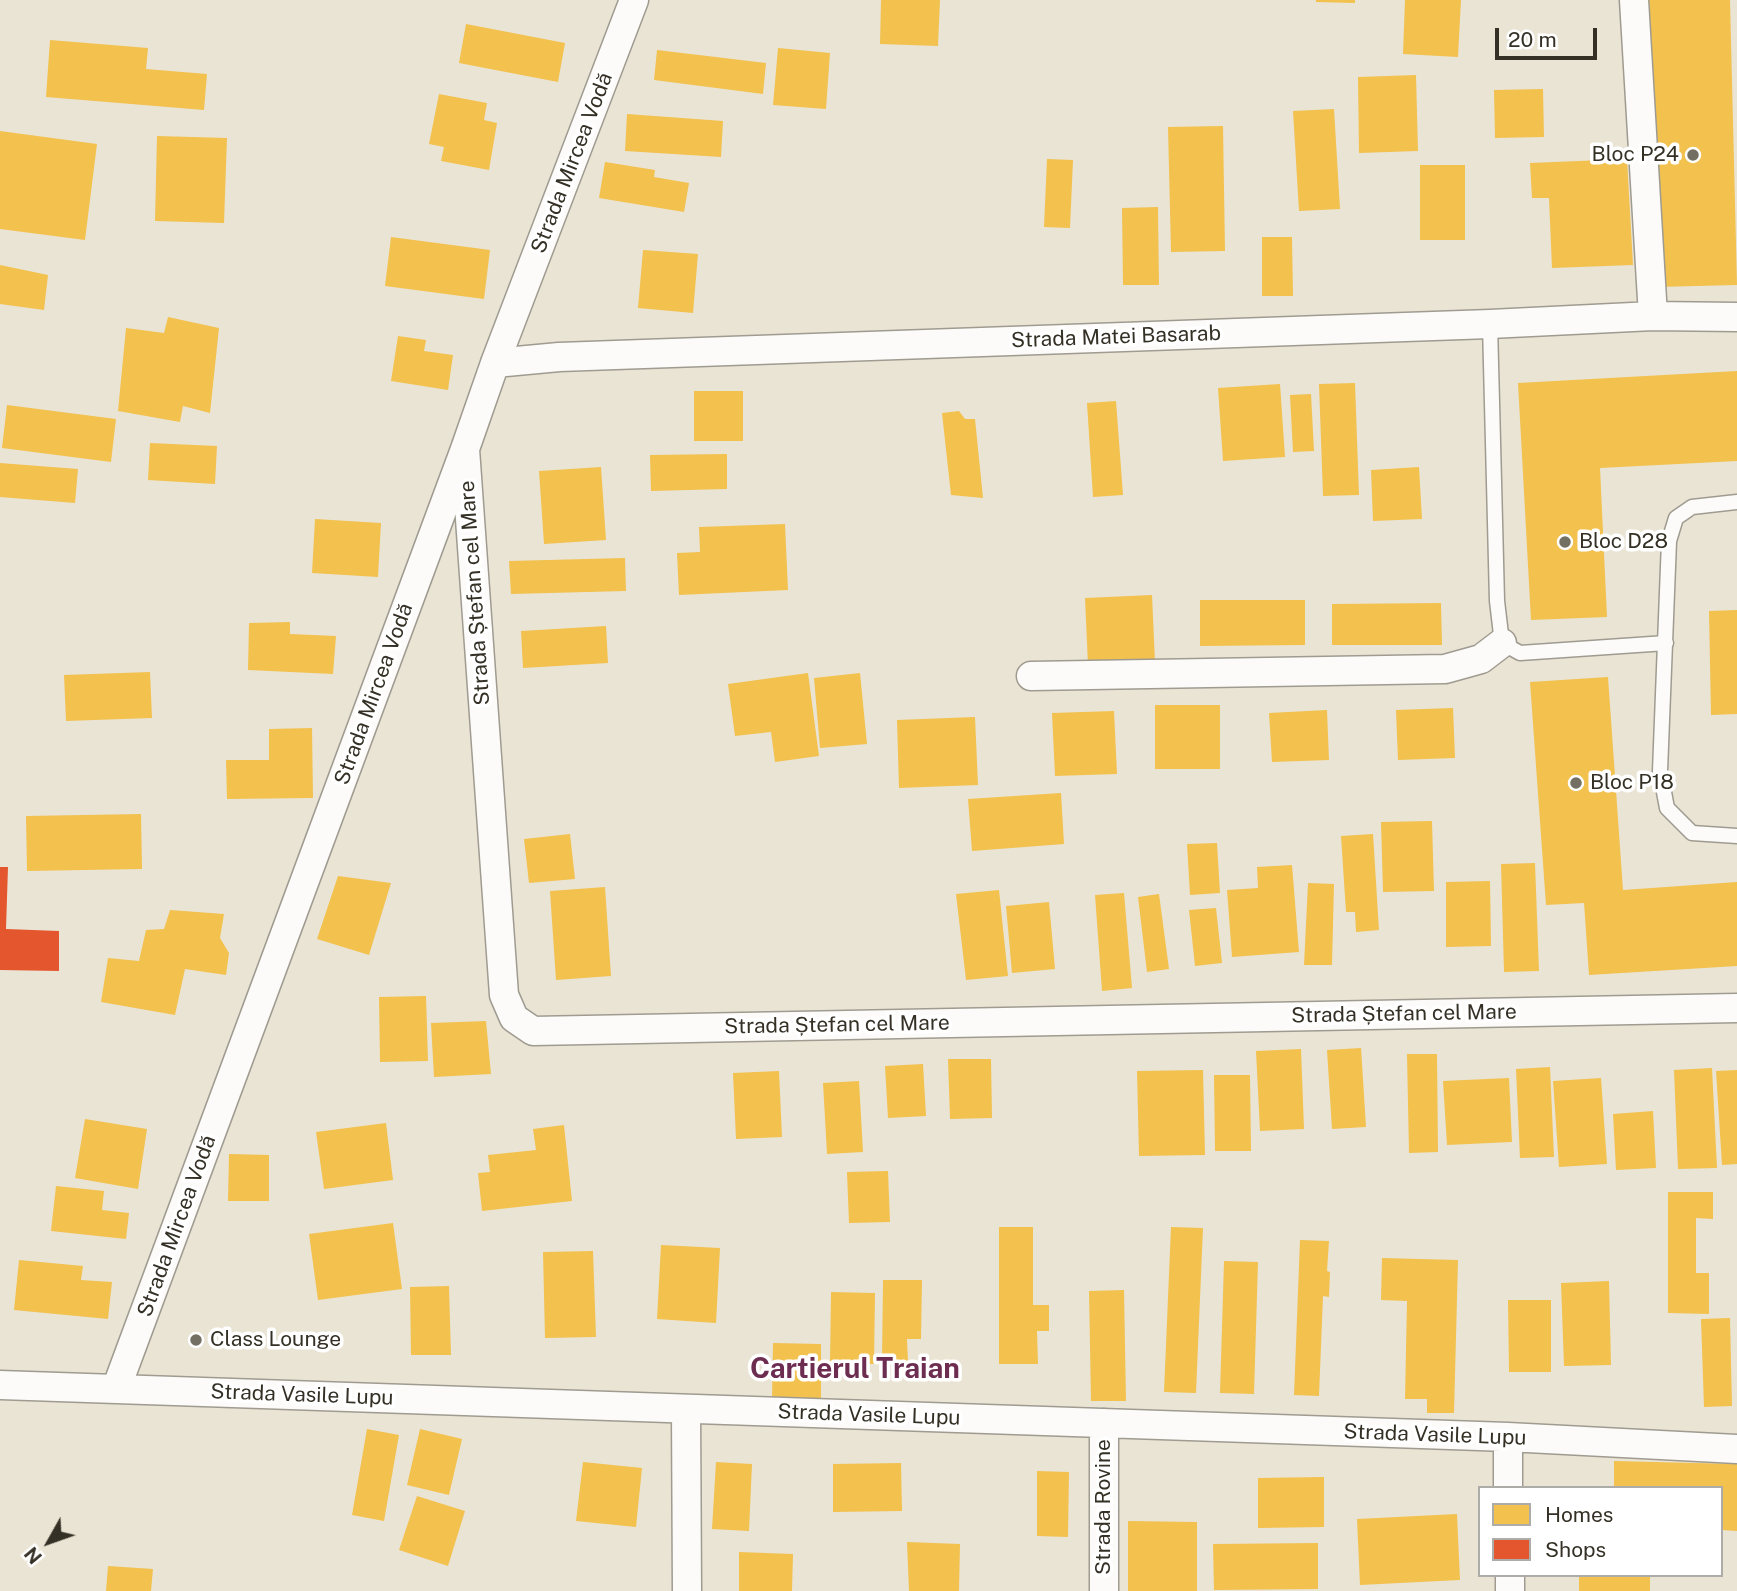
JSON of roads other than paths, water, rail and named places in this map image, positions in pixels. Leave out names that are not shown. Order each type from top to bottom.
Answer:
[{"type":"street","name":"Strada Mircea Vodă","points":[[116,1389],[495,363],[634,0]]},
{"type":"street","points":[[1634,0],[1653,316]]},
{"type":"street","name":"Strada Matei Basarab","points":[[495,363],[559,357],[1653,316],[1737,317]]},
{"type":"street","name":"Strada Ștefan cel Mare","points":[[465,449],[505,995],[514,1018],[533,1031],[1737,1008]]},
{"type":"street","points":[[1031,676],[1445,669],[1481,659],[1502,643]]},
{"type":"street","name":"Strada Vasile Lupu","points":[[0,1385],[1508,1437],[1737,1449]]},
{"type":"street","points":[[686,1409],[687,1591]]},
{"type":"street","name":"Strada Rovine","points":[[1104,1423],[1104,1591]]},
{"type":"street","points":[[1508,1437],[1508,1486]]},
{"type":"lane","points":[[1490,324],[1497,601],[1502,643],[1520,653],[1666,642]]},
{"type":"lane","points":[[1737,502],[1692,507],[1676,518],[1670,541],[1660,771],[1667,808],[1692,834],[1737,836]]},
{"type":"place","name":"Bloc P24","points":[[1693,155]]},
{"type":"place","name":"Bloc D28","points":[[1565,542]]},
{"type":"place","name":"Bloc P18","points":[[1576,783]]},
{"type":"place","name":"Class Lounge","points":[[196,1340]]},
{"type":"district","name":"Cartierul Traian","points":[[855,1369]]}]
